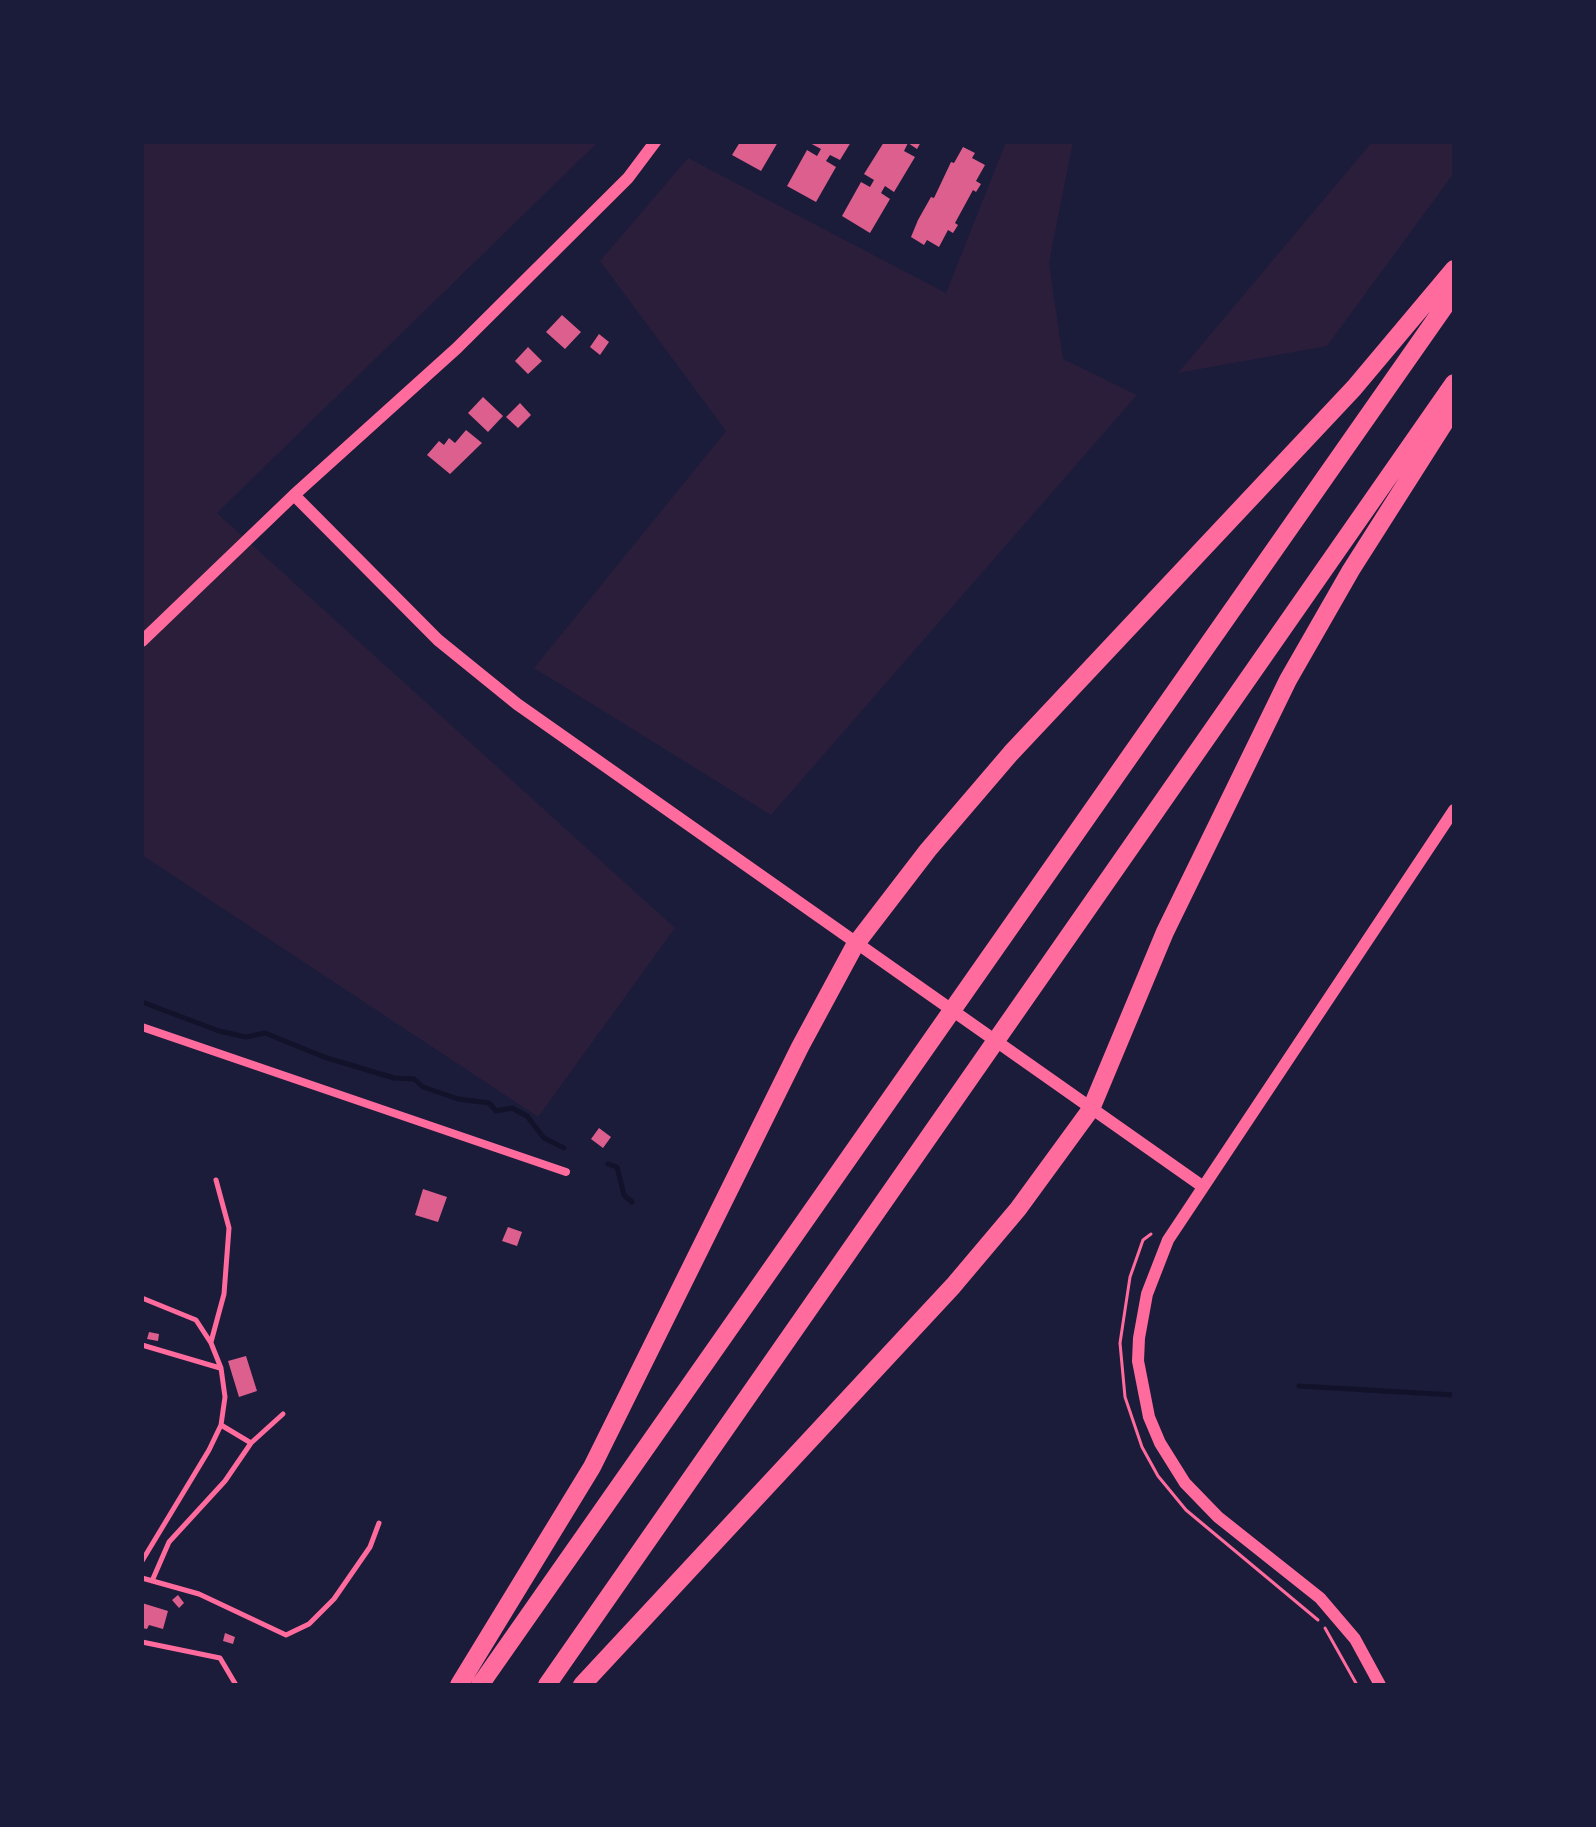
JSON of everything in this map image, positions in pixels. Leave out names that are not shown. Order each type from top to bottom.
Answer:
[{"type":"highway","points":[[459,1685],[599,1455],[800,1047],[855,945],[1011,753],[1354,388],[1454,269]]},
{"type":"highway","points":[[480,1685],[1454,293]]},
{"type":"highway","points":[[547,1685],[1454,383]]},
{"type":"highway","points":[[582,1685],[953,1286],[1018,1209],[1091,1109],[1165,932],[1282,692],[1351,570],[1454,408]]},
{"type":"street","points":[[142,641],[294,495],[457,348],[628,178],[655,142]]},
{"type":"street","points":[[294,495],[398,601],[474,670],[591,759],[1202,1186]]},
{"type":"street","points":[[1380,1685],[1355,1639],[1320,1598],[1218,1517],[1185,1483],[1160,1443],[1149,1417],[1138,1361],[1147,1294],[1168,1240],[1454,810]]},
{"type":"street","points":[[142,1027],[566,1172]]},
{"type":"lane","points":[[211,1343],[224,1294],[229,1228],[216,1180]]},
{"type":"lane","points":[[142,1298],[196,1320],[211,1343],[221,1368],[225,1397],[221,1425],[142,1561]]},
{"type":"lane","points":[[142,1345],[221,1368]]},
{"type":"lane","points":[[152,1581],[169,1542],[225,1481],[251,1443],[283,1414]]},
{"type":"lane","points":[[221,1425],[251,1443]]},
{"type":"lane","points":[[142,1578],[199,1594],[286,1635],[309,1624],[334,1599],[370,1547],[379,1523]]},
{"type":"lane","points":[[142,1642],[220,1658],[236,1685]]},
{"type":"path","points":[[1151,1234],[1143,1240],[1130,1277],[1120,1343],[1125,1397],[1142,1447],[1158,1476],[1186,1510],[1318,1620],[1348,1663],[1357,1685]]},
{"type":"shaded area","points":[[142,142],[598,142],[217,513],[675,928],[538,1117],[142,855]]},
{"type":"shaded area","points":[[1006,142],[1073,142],[1049,263],[1063,359],[1137,395],[771,815],[534,668],[726,431],[600,261],[688,158],[946,293]]},
{"type":"shaded area","points":[[1372,142],[1454,142],[1454,173],[1327,346],[1178,373]]},
{"type":"building","points":[[740,142],[778,142],[761,171],[732,155]]},
{"type":"building","points":[[808,142],[851,142],[840,160],[830,155],[826,161],[836,167],[816,202],[787,186],[807,150],[817,156],[821,149]]},
{"type":"building","points":[[884,142],[921,142],[917,149],[908,143],[904,151],[915,157],[894,192],[885,186],[881,193],[890,199],[870,233],[842,216],[861,182],[870,187],[874,180],[864,174]]},
{"type":"building","points":[[963,147],[975,153],[972,158],[985,165],[976,181],[981,184],[976,192],[973,190],[955,223],[958,225],[953,233],[948,230],[939,247],[927,240],[924,245],[911,237],[951,162],[954,163]]},
{"type":"building","points":[[562,315],[581,332],[565,349],[546,332]]},
{"type":"building","points":[[599,334],[609,342],[600,355],[590,347]]},
{"type":"building","points":[[528,347],[542,361],[528,374],[515,361]]},
{"type":"building","points":[[483,397],[503,416],[488,432],[468,413]]},
{"type":"building","points":[[520,403],[531,415],[518,428],[506,417]]},
{"type":"building","points":[[466,430],[482,443],[450,474],[427,455],[439,441],[444,445],[449,438],[455,443]]},
{"type":"building","points":[[599,1128],[611,1137],[603,1148],[591,1139]]},
{"type":"building","points":[[423,1189],[447,1197],[438,1222],[415,1215]]},
{"type":"building","points":[[508,1227],[522,1232],[517,1246],[502,1241]]},
{"type":"building","points":[[149,1332],[159,1334],[158,1341],[147,1339]]},
{"type":"building","points":[[246,1356],[257,1391],[239,1397],[228,1361]]},
{"type":"building","points":[[178,1595],[184,1603],[179,1608],[172,1600]]},
{"type":"building","points":[[142,1603],[168,1611],[163,1629],[149,1625],[147,1629],[142,1628]]},
{"type":"building","points":[[225,1633],[235,1637],[233,1644],[223,1641]]},
{"type":"waterway","points":[[142,1002],[219,1031],[246,1037],[265,1033],[324,1057],[394,1078],[414,1079],[423,1087],[458,1099],[489,1103],[496,1111],[512,1108],[527,1116],[544,1138],[564,1148]]},
{"type":"waterway","points":[[608,1164],[617,1167],[624,1195],[632,1202]]},
{"type":"waterway","points":[[1299,1386],[1454,1395]]}]
